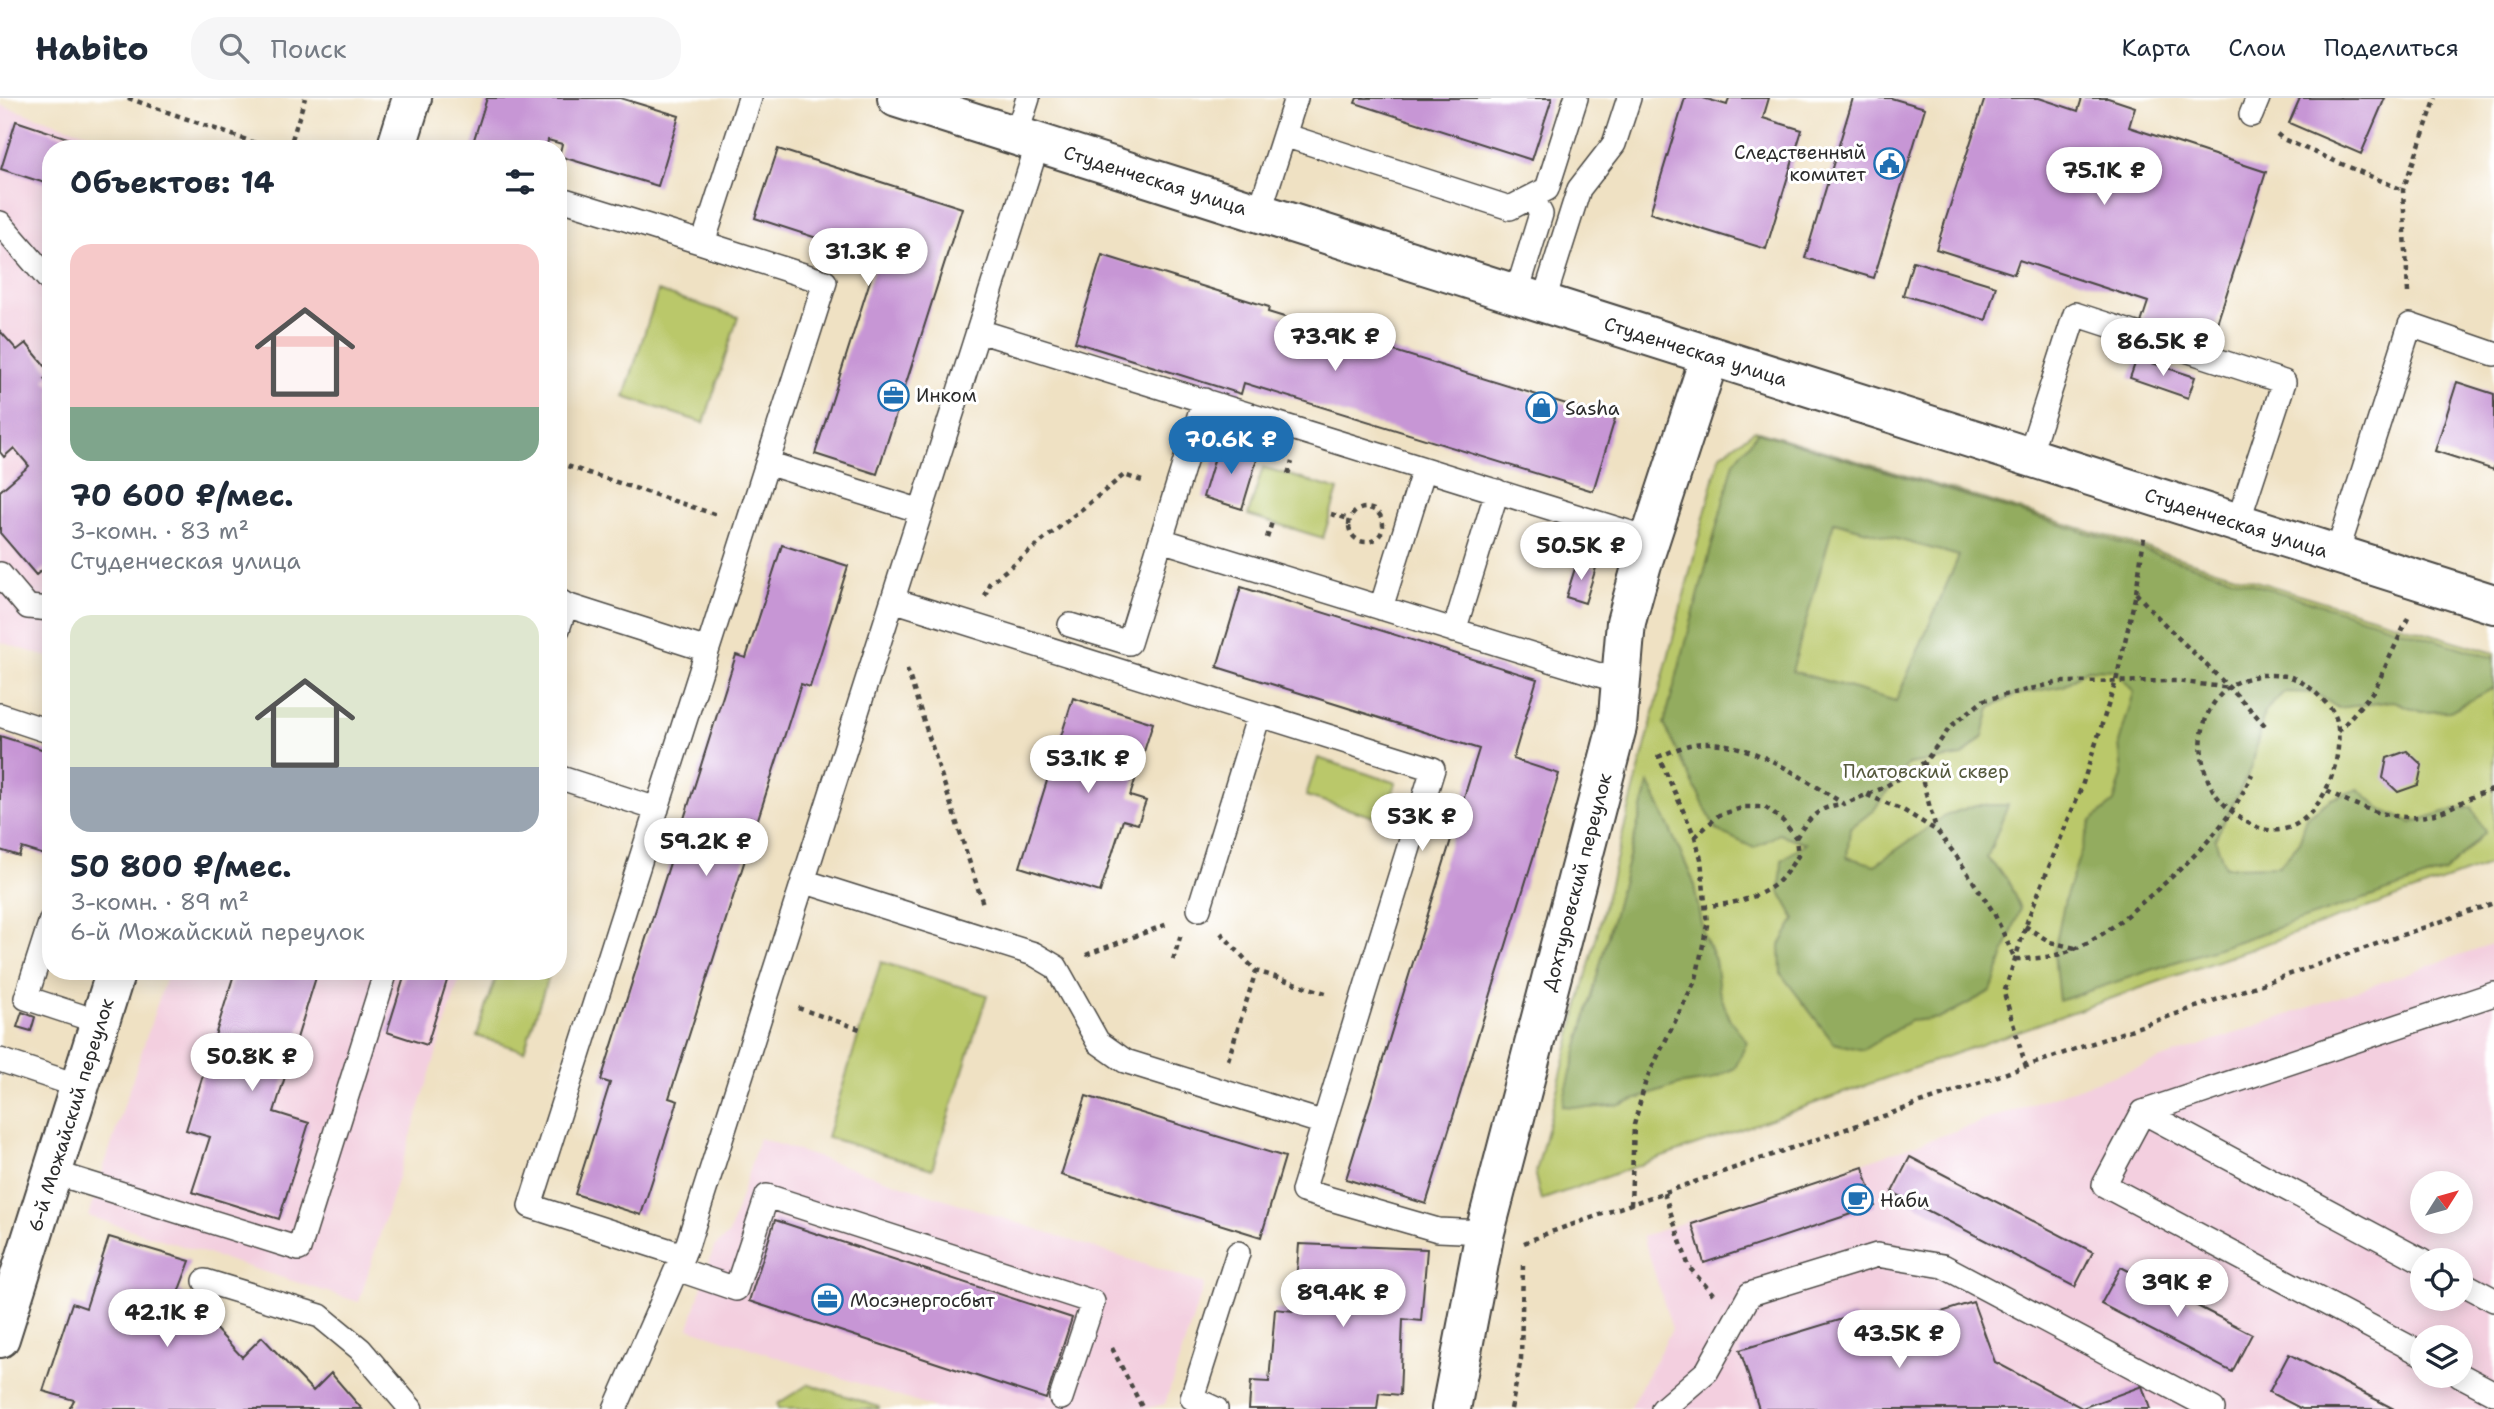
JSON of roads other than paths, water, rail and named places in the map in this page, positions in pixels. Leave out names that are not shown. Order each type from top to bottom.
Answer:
[{"type":"street","points":[[399,140],[412,98]]},
{"type":"street","name":"Студенческая улица","points":[[897,98],[2494,604]]},
{"type":"street","name":"Дохтуровский переулок","points":[[1451,1409],[1500,1239],[1617,727],[1626,622],[1650,539],[1710,356]]},
{"type":"street","name":"6-й Можайский переулок","points":[[0,1338],[113,980]]},
{"type":"lane","points":[[703,243],[750,98]]},
{"type":"lane","points":[[615,1409],[680,1262],[979,331],[1027,140],[1028,98]]},
{"type":"lane","points":[[1259,213],[1296,98]]},
{"type":"lane","points":[[1284,135],[1510,208],[1547,189],[1576,98]]},
{"type":"lane","points":[[1529,299],[1579,190],[1615,144],[1629,98]]},
{"type":"lane","points":[[1529,299],[1541,214],[1532,197]]},
{"type":"lane","points":[[567,201],[825,282],[530,1206],[680,1262],[736,1289],[767,1196],[1093,1302],[1061,1398]]},
{"type":"lane","points":[[0,223],[42,272]]},
{"type":"lane","points":[[2029,456],[2075,314],[2284,382],[2238,522]]},
{"type":"lane","points":[[2337,553],[2410,325],[2494,354]]},
{"type":"lane","points":[[979,331],[1650,539]]},
{"type":"lane","points":[[1070,625],[1129,643],[1204,401]]},
{"type":"lane","points":[[767,463],[921,511]]},
{"type":"lane","points":[[1381,608],[1424,469]]},
{"type":"lane","points":[[1454,631],[1497,491]]},
{"type":"lane","points":[[1161,540],[1622,682]]},
{"type":"lane","points":[[0,574],[28,607],[42,608]]},
{"type":"lane","points":[[567,604],[707,650]]},
{"type":"lane","points":[[891,607],[976,626],[1433,769],[1303,1191],[1438,1230],[1500,1239]]},
{"type":"lane","points":[[0,715],[42,729]]},
{"type":"lane","points":[[1199,909],[1259,715]]},
{"type":"lane","points":[[567,781],[657,809]]},
{"type":"lane","points":[[803,881],[1034,954],[1056,967],[1098,1042],[1125,1061],[1324,1123]]},
{"type":"lane","points":[[42,948],[26,998],[83,1017]]},
{"type":"lane","points":[[52,1172],[299,1249],[383,980]]},
{"type":"lane","points":[[2410,1348],[2104,1185],[2143,1112],[2494,995]]},
{"type":"lane","points":[[0,1060],[79,1086]]},
{"type":"lane","points":[[2143,1112],[2410,1255]]},
{"type":"lane","points":[[1216,1409],[1192,1398],[1238,1253]]},
{"type":"lane","points":[[1663,1409],[1707,1371],[1750,1294],[1877,1255],[1943,1266],[2213,1409]]},
{"type":"lane","points":[[205,1281],[320,1316],[360,1349],[411,1409]]},
{"type":"lane","points":[[2473,1289],[2494,1300]]},
{"type":"lane","points":[[2473,1382],[2494,1393]]},
{"type":"place","name":"Следственный комитет","points":[[1889,163]]},
{"type":"place","name":"Инком","points":[[893,395]]},
{"type":"place","name":"Sasha","points":[[1542,408]]},
{"type":"place","name":"Наби","points":[[1857,1200]]},
{"type":"place","name":"Мосэнергосбыт","points":[[827,1300]]},
{"type":"park label","name":"Платовский сквер","points":[[1926,771]]}]
